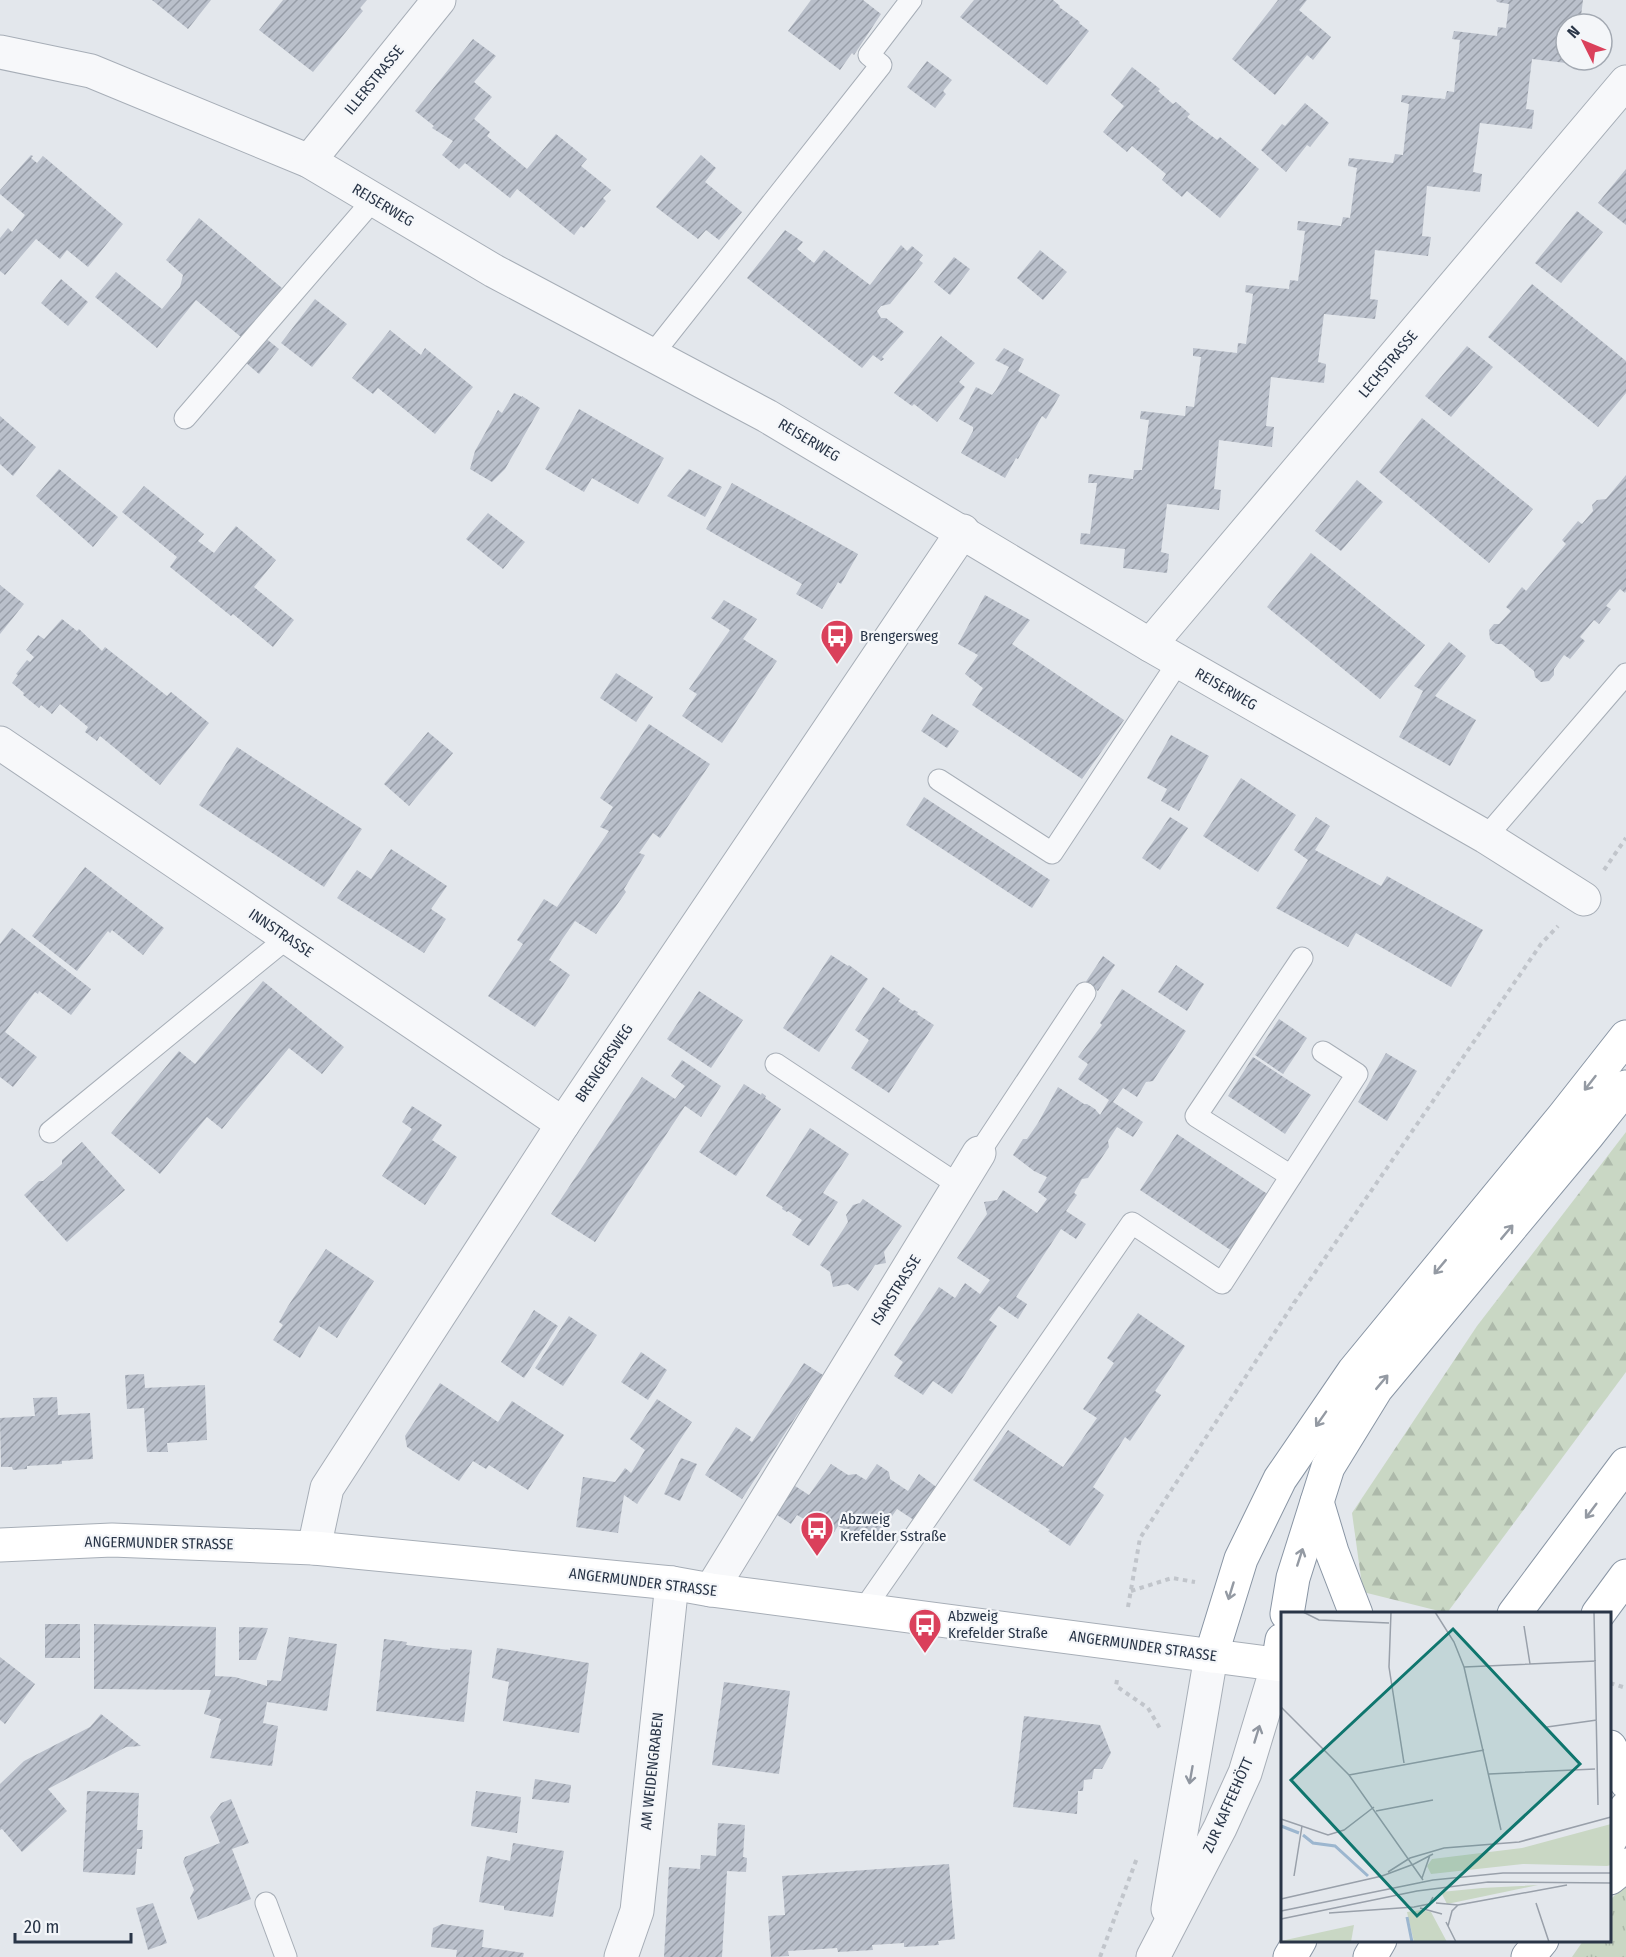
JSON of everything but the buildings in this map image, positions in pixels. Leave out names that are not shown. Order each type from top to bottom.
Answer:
[{"type":"main road","points":[[1211,1656],[1241,1559],[1280,1479],[1354,1371],[1626,1037]]},
{"type":"main road","points":[[1287,1612],[1293,1578],[1328,1467],[1376,1389],[1626,1087]]},
{"type":"main road","points":[[1515,1612],[1626,1464]]},
{"type":"main road","points":[[1317,1502],[1332,1552],[1355,1612]]},
{"type":"main road","name":"ANGERMUNDER STRASSE","points":[[0,1545],[112,1540],[314,1548],[672,1583],[1211,1656],[1281,1657]]},
{"type":"main road","points":[[1599,1612],[1626,1576]]},
{"type":"main road","points":[[1611,1742],[1626,1747]]},
{"type":"main road","points":[[1611,1749],[1626,1782]]},
{"type":"main road","points":[[1611,1838],[1623,1819],[1626,1808]]},
{"type":"main road","points":[[1611,1877],[1626,1865]]},
{"type":"main road","points":[[1290,1957],[1299,1942]]},
{"type":"main road","points":[[1370,1957],[1379,1942]]},
{"type":"main road","points":[[1528,1957],[1541,1942]]},
{"type":"street","name":"ILLERSTRASSE","points":[[309,161],[439,0]]},
{"type":"street","name":"REISERWEG","points":[[0,52],[91,71],[309,161],[494,271],[767,416],[963,531],[1150,645],[1486,837],[1584,899]]},
{"type":"street","name":"LECHSTRASSE","points":[[1150,645],[1626,82]]},
{"type":"street","name":"BRENGERSWEG","points":[[314,1548],[327,1488],[563,1124],[963,531]]},
{"type":"street","name":"INNSTRASSE","points":[[0,743],[563,1124]]},
{"type":"street","name":"ISARSTRASSE","points":[[711,1590],[979,1153]]},
{"type":"street","name":"AM WEIDENGRABEN","points":[[621,1957],[637,1911],[672,1583]]},
{"type":"street","name":"ZUR KAFFEEHÖTT","points":[[1158,1948],[1211,1656]]},
{"type":"street","name":"ZUR KAFFEEHÖTT","points":[[1158,1948],[1220,1828],[1245,1773],[1281,1657]]},
{"type":"lane","points":[[652,355],[881,65],[869,55],[911,0]]},
{"type":"lane","points":[[185,418],[374,199]]},
{"type":"lane","points":[[939,780],[1052,853],[1179,661]]},
{"type":"lane","points":[[1486,837],[1626,674]]},
{"type":"lane","points":[[50,1132],[287,938]]},
{"type":"lane","points":[[1291,1176],[1196,1116],[1302,958]]},
{"type":"lane","name":"ISARSTRASSE","points":[[979,1153],[1085,993]]},
{"type":"lane","points":[[864,1609],[1132,1223],[1222,1283],[1357,1074],[1323,1052]]},
{"type":"lane","points":[[776,1064],[960,1185]]},
{"type":"lane","points":[[266,1903],[286,1957]]},
{"type":"path","points":[[1165,1737],[1148,1708],[1116,1686],[1140,1539],[1294,1304],[1541,944],[1584,899]]},
{"type":"path","points":[[1611,1683],[1626,1688]]},
{"type":"path","points":[[1100,1957],[1141,1848]]},
{"type":"green space","points":[[1626,1132],[1626,1372],[1448,1612],[1363,1592],[1352,1513],[1477,1326]]},
{"type":"green space","points":[[1626,1884],[1626,1957],[1572,1957],[1582,1942],[1611,1942],[1611,1899]]},
{"type":"place","name":"Brengersweg","points":[[837,665]]},
{"type":"place","name":"Abzweig Krefelder Sstraße","points":[[817,1557]]},
{"type":"place","name":"Abzweig Krefelder Straße","points":[[925,1654]]}]
